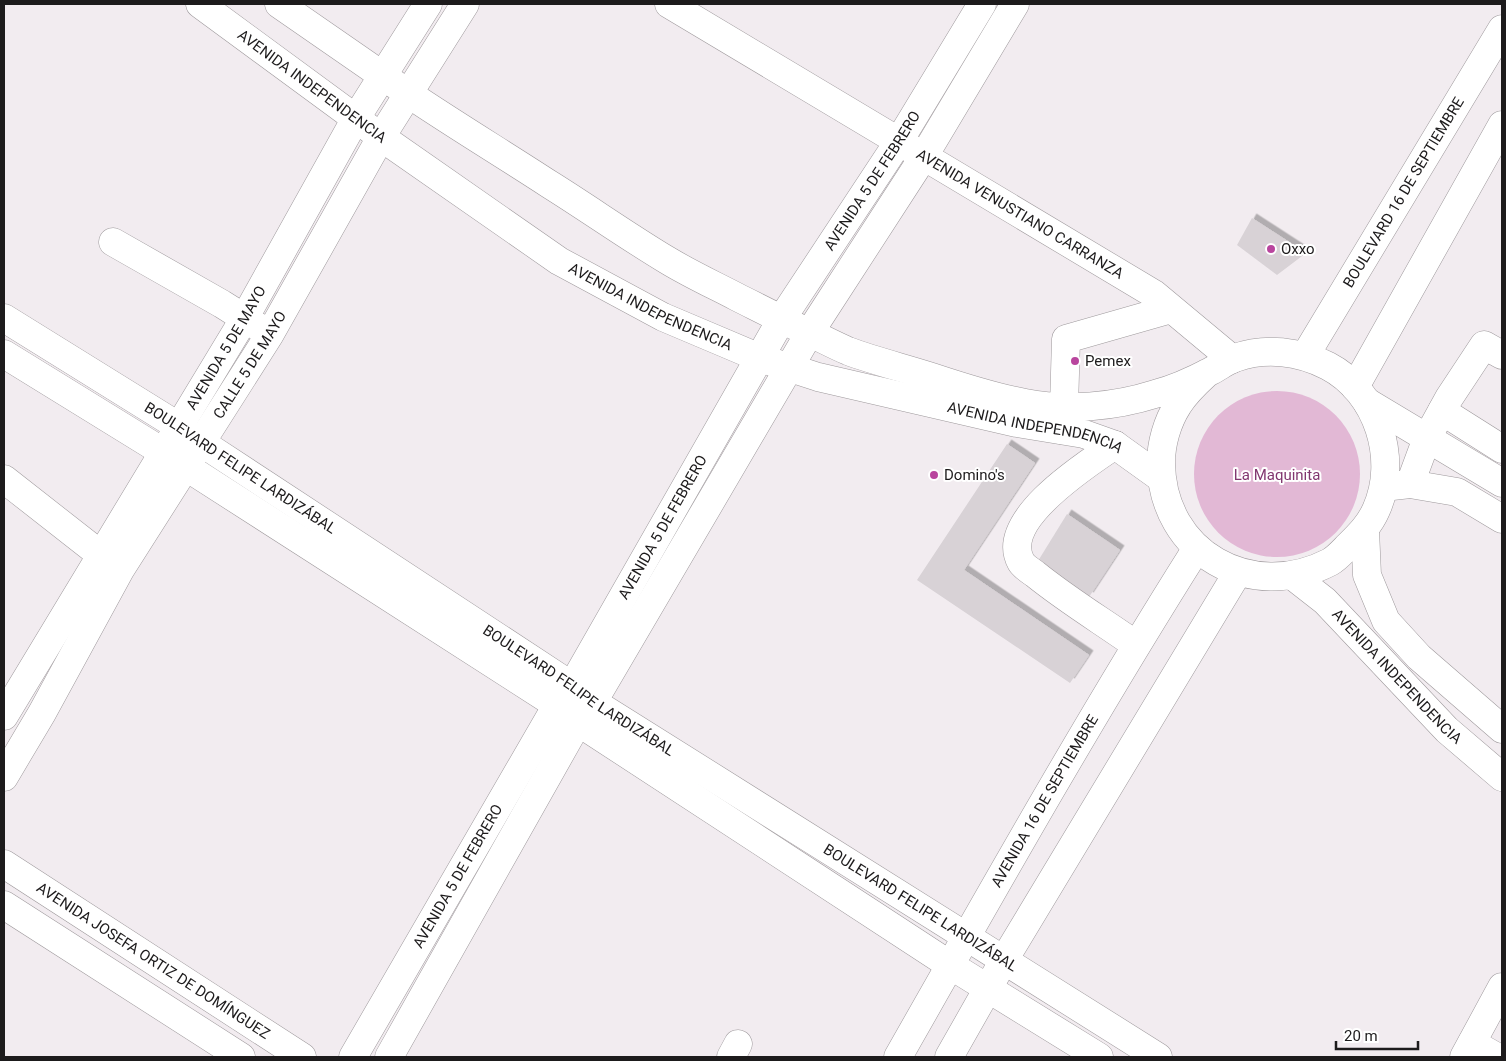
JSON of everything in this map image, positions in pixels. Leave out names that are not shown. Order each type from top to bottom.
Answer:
[{"type":"street","name":"AVENIDA INDEPENDENCIA","points":[[200,4],[381,136],[559,261],[663,317],[760,358],[818,377],[1016,423],[1063,419],[1112,404],[1156,394],[1207,373]]},
{"type":"street","name":"AVENIDA INDEPENDENCIA","points":[[279,4],[383,76],[671,263],[781,320],[846,350],[983,394],[1028,404],[1063,419],[1084,434],[1115,445],[1161,478]]},
{"type":"street","name":"AVENIDA 5 DE MAYO","points":[[10,706],[111,562],[163,452],[244,319],[356,118],[428,4]]},
{"type":"street","name":"CALLE 5 DE MAYO","points":[[4,777],[42,713],[111,562],[186,468],[202,443],[270,334],[381,136],[465,4]]},
{"type":"street","name":"AVENIDA VENUSTIANO CARRANZA","points":[[669,4],[1154,294],[1232,359]]},
{"type":"street","name":"AVENIDA 5 DE FEBRERO","points":[[389,1057],[575,704],[668,518],[781,320],[899,141],[982,4]]},
{"type":"street","name":"AVENIDA 5 DE FEBRERO","points":[[353,1057],[575,704],[692,533],[810,332],[924,156],[1015,4]]},
{"type":"street","name":"BOULEVARD 16 DE SEPTIEMBRE","points":[[1305,356],[1502,29]]},
{"type":"street","points":[[1361,394],[1502,125]]},
{"type":"street","points":[[113,242],[270,334]]},
{"type":"street","points":[[1063,419],[1066,339],[1171,309]]},
{"type":"street","name":"BOULEVARD FELIPE LARDIZÁBAL","points":[[4,318],[178,426],[395,570],[743,829],[950,965],[1098,1057]]},
{"type":"street","points":[[1502,355],[1484,344],[1427,438],[1397,485],[1376,510],[1364,530],[1333,560],[1293,576],[1266,577],[1238,572],[1216,562],[1197,548],[1180,528],[1168,504],[1161,478],[1161,454],[1166,430],[1175,408],[1189,389],[1207,373],[1232,359],[1256,352],[1280,352],[1305,356],[1332,368],[1361,394],[1427,438],[1502,483]]},
{"type":"street","name":"BOULEVARD FELIPE LARDIZÁBAL","points":[[4,354],[163,452],[381,592],[575,704],[759,806],[1158,1057]]},
{"type":"street","points":[[1361,394],[1380,428],[1386,458],[1397,485]]},
{"type":"street","points":[[1442,411],[1502,449]]},
{"type":"street","points":[[1115,445],[1070,476],[1029,516],[1019,534],[1017,547],[1021,563],[1047,584],[1136,644]]},
{"type":"street","points":[[4,479],[111,562]]},
{"type":"street","points":[[1397,485],[1457,492],[1502,519]]},
{"type":"street","points":[[668,518],[692,533]]},
{"type":"street","name":"AVENIDA INDEPENDENCIA","points":[[1364,530],[1367,575],[1386,621],[1419,657],[1502,729]]},
{"type":"street","name":"AVENIDA 16 DE SEPTIEMBRE","points":[[898,1057],[1136,644],[1197,548]]},
{"type":"street","points":[[381,592],[395,570]]},
{"type":"street","points":[[950,1057],[1004,960],[1238,572]]},
{"type":"street","name":"AVENIDA INDEPENDENCIA","points":[[1293,576],[1325,601],[1447,730],[1502,777]]},
{"type":"street","points":[[10,706],[42,713]]},
{"type":"street","points":[[743,829],[759,806]]},
{"type":"street","name":"AVENIDA JOSEFA ORTIZ DE DOMÍNGUEZ","points":[[4,864],[302,1057]]},
{"type":"street","points":[[4,905],[242,1057]]},
{"type":"street","points":[[137,990],[153,961]]},
{"type":"street","points":[[1485,1051],[1502,987]]},
{"type":"green space","name":"La Maquinita","points":[[1285,391],[1309,397],[1336,415],[1354,442],[1359,458],[1359,490],[1354,506],[1336,533],[1323,543],[1301,554],[1269,557],[1245,551],[1224,538],[1213,527],[1197,498],[1194,466],[1200,442],[1213,421],[1224,410],[1253,394]]},
{"type":"building","name":"Oxxo","points":[[1252,218],[1306,253],[1277,275],[1237,245]]},
{"type":"building","points":[[1007,444],[1035,463],[964,570],[1089,655],[1070,683],[917,580]]},
{"type":"building","points":[[1067,514],[1120,550],[1089,597],[1038,561]]},
{"type":"place","name":"Oxxo","points":[[1271,249]]},
{"type":"place","name":"Pemex","points":[[1075,361]]},
{"type":"place","name":"Domino's","points":[[934,475]]}]
